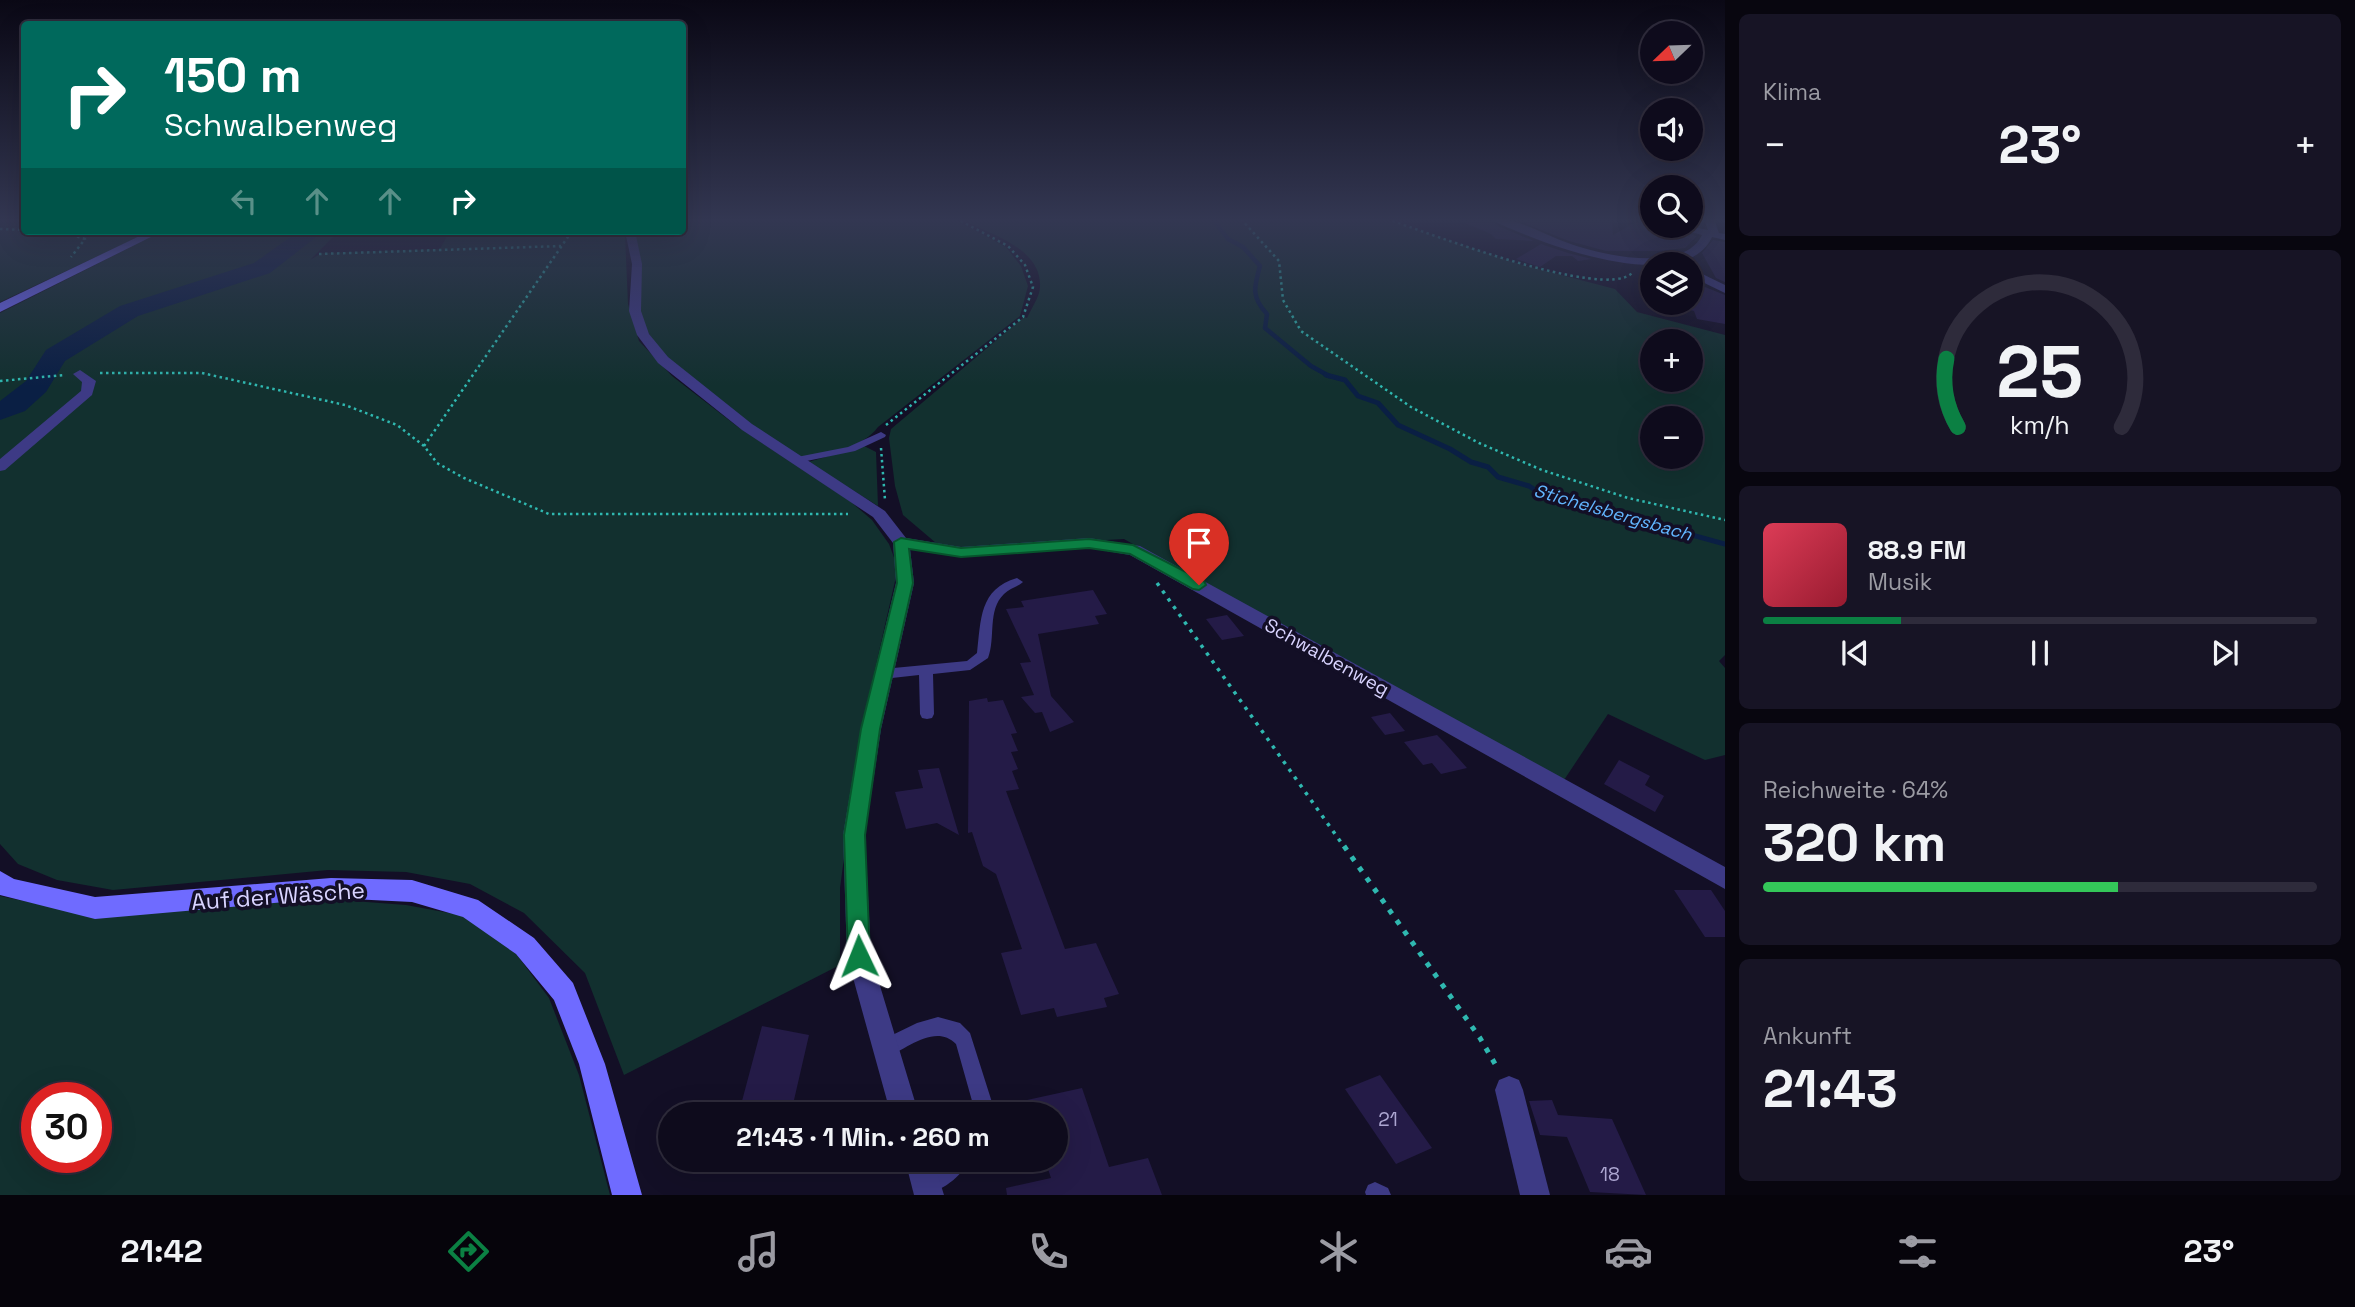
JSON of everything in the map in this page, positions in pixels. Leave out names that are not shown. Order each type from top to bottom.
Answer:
[{"type":"street","points":[[0,308],[64,275]]},
{"type":"street","points":[[636,275],[635,311],[643,335],[663,360],[747,427],[878,514],[901,542],[905,583],[871,729],[855,835],[859,956],[901,1102]]},
{"type":"street","points":[[1703,278],[1725,290]]},
{"type":"street","points":[[0,467],[87,392],[89,381],[80,374]]},
{"type":"street","name":"Schwalbenweg","points":[[901,542],[961,552],[1089,543],[1133,550],[1725,879]]},
{"type":"street","name":"Auf der Wäsche","points":[[0,881],[8,888],[95,908],[331,888],[412,891],[470,908],[525,946],[564,992],[592,1064],[627,1195]]},
{"type":"street","points":[[1509,1090],[1535,1195]]},
{"type":"lane","points":[[797,460],[851,449],[881,435]]},
{"type":"lane","points":[[883,674],[970,665],[983,655],[990,602],[1005,585],[1017,582]]},
{"type":"lane","points":[[926,670],[927,714]]},
{"type":"lane","points":[[885,1049],[923,1029],[937,1026],[954,1029],[964,1039],[982,1102]]},
{"type":"lane","points":[[925,1180],[944,1176],[948,1172]]},
{"type":"path","points":[[424,446],[541,275]]},
{"type":"path","points":[[901,542],[885,500],[881,429],[1023,317],[1033,286],[1029,275]]},
{"type":"path","points":[[1280,275],[1283,300],[1301,331],[1411,407],[1479,443],[1542,471],[1628,498],[1725,520]]},
{"type":"path","points":[[1571,275],[1610,282],[1623,280],[1629,275]]},
{"type":"path","points":[[80,374],[202,373],[345,405],[397,425],[424,446],[438,463],[464,478],[549,514],[878,514]]},
{"type":"path","points":[[0,381],[53,376]]},
{"type":"path","points":[[1133,550],[1480,1038],[1509,1090]]},
{"type":"green space","points":[[0,275],[58,275],[0,302]]},
{"type":"green space","points":[[76,275],[627,275],[628,304],[639,341],[672,376],[738,427],[851,502],[872,520],[889,544],[898,568],[861,730],[840,888],[840,965],[624,1075],[585,973],[524,913],[470,884],[406,872],[328,870],[113,890],[57,880],[18,864],[0,844],[0,313]]},
{"type":"green space","points":[[635,275],[1024,275],[1028,286],[1020,316],[863,441],[821,455],[801,458],[708,394],[664,353],[648,333],[639,312]]},
{"type":"green space","points":[[1038,275],[1560,275],[1615,289],[1640,315],[1702,329],[1640,329],[1640,392],[1703,392],[1703,329],[1725,335],[1725,655],[1719,661],[1725,668],[1725,755],[1705,760],[1608,714],[1562,783],[1124,539],[961,548],[936,543],[903,515],[895,486],[889,438],[891,429],[1024,317],[1027,318],[1040,291]]},
{"type":"green space","points":[[864,446],[876,452],[878,506],[808,462]]},
{"type":"green space","points":[[0,896],[90,915],[327,899],[406,905],[460,915],[517,955],[549,998],[579,1075],[610,1195],[0,1195]]},
{"type":"building","points":[[1714,275],[1725,275],[1725,282],[1716,278]]},
{"type":"building","points":[[1703,286],[1725,295],[1725,324],[1697,319],[1696,315],[1703,315]]},
{"type":"building","points":[[1093,590],[1107,614],[1095,616],[1099,624],[1038,634],[1051,696],[1074,722],[1050,732],[1042,712],[1035,713],[1021,697],[1034,695],[1020,663],[1031,662],[1006,609],[1024,607],[1021,601]]},
{"type":"building","points":[[1227,615],[1244,636],[1222,640],[1206,619]]},
{"type":"building","points":[[987,698],[988,702],[1003,700],[1017,733],[1011,734],[1018,751],[1011,752],[1018,769],[1012,771],[1019,789],[1006,791],[1065,949],[1096,943],[1119,994],[1104,998],[1107,1007],[1057,1017],[1054,1008],[1021,1015],[1001,953],[1022,949],[996,874],[983,866],[972,832],[968,833],[969,701]]},
{"type":"building","points":[[1390,713],[1405,731],[1385,735],[1371,717]]},
{"type":"building","points":[[1437,735],[1467,768],[1441,774],[1432,763],[1423,765],[1404,742]]},
{"type":"building","points":[[1619,760],[1650,776],[1645,785],[1664,796],[1655,812],[1604,784]]},
{"type":"building","points":[[939,768],[959,835],[937,823],[906,829],[895,792],[923,788],[918,770]]},
{"type":"building","points":[[1674,890],[1711,890],[1725,911],[1725,937],[1705,937]]},
{"type":"building","points":[[762,1026],[809,1035],[794,1102],[742,1101]]},
{"type":"building","points":[[1380,1075],[1432,1148],[1396,1164],[1345,1089]]},
{"type":"building","points":[[1082,1088],[1109,1167],[1148,1158],[1162,1195],[1007,1195],[1006,1188],[1051,1178],[1049,1172],[1068,1172],[1068,1102],[1027,1100]]},
{"type":"building","points":[[1552,1100],[1558,1115],[1612,1119],[1646,1195],[1590,1192],[1567,1137],[1540,1135],[1529,1101]]},
{"type":"waterway","points":[[0,411],[15,405],[36,386],[55,356],[129,311],[241,275]]},
{"type":"waterway","name":"Stichelsbergsbach","points":[[1257,275],[1255,292],[1258,302],[1267,314],[1265,328],[1311,366],[1328,376]]},
{"type":"waterway","name":"Stichelsbergsbach","points":[[1328,376],[1345,380],[1358,396],[1378,403],[1398,425],[1450,449],[1471,462],[1488,467],[1498,477],[1529,486],[1541,494],[1556,493],[1572,502],[1725,544]]},
{"type":"route","points":[[859,956],[855,835],[871,729],[905,583],[901,542],[961,552],[1089,543],[1133,550],[1199,585]]}]
